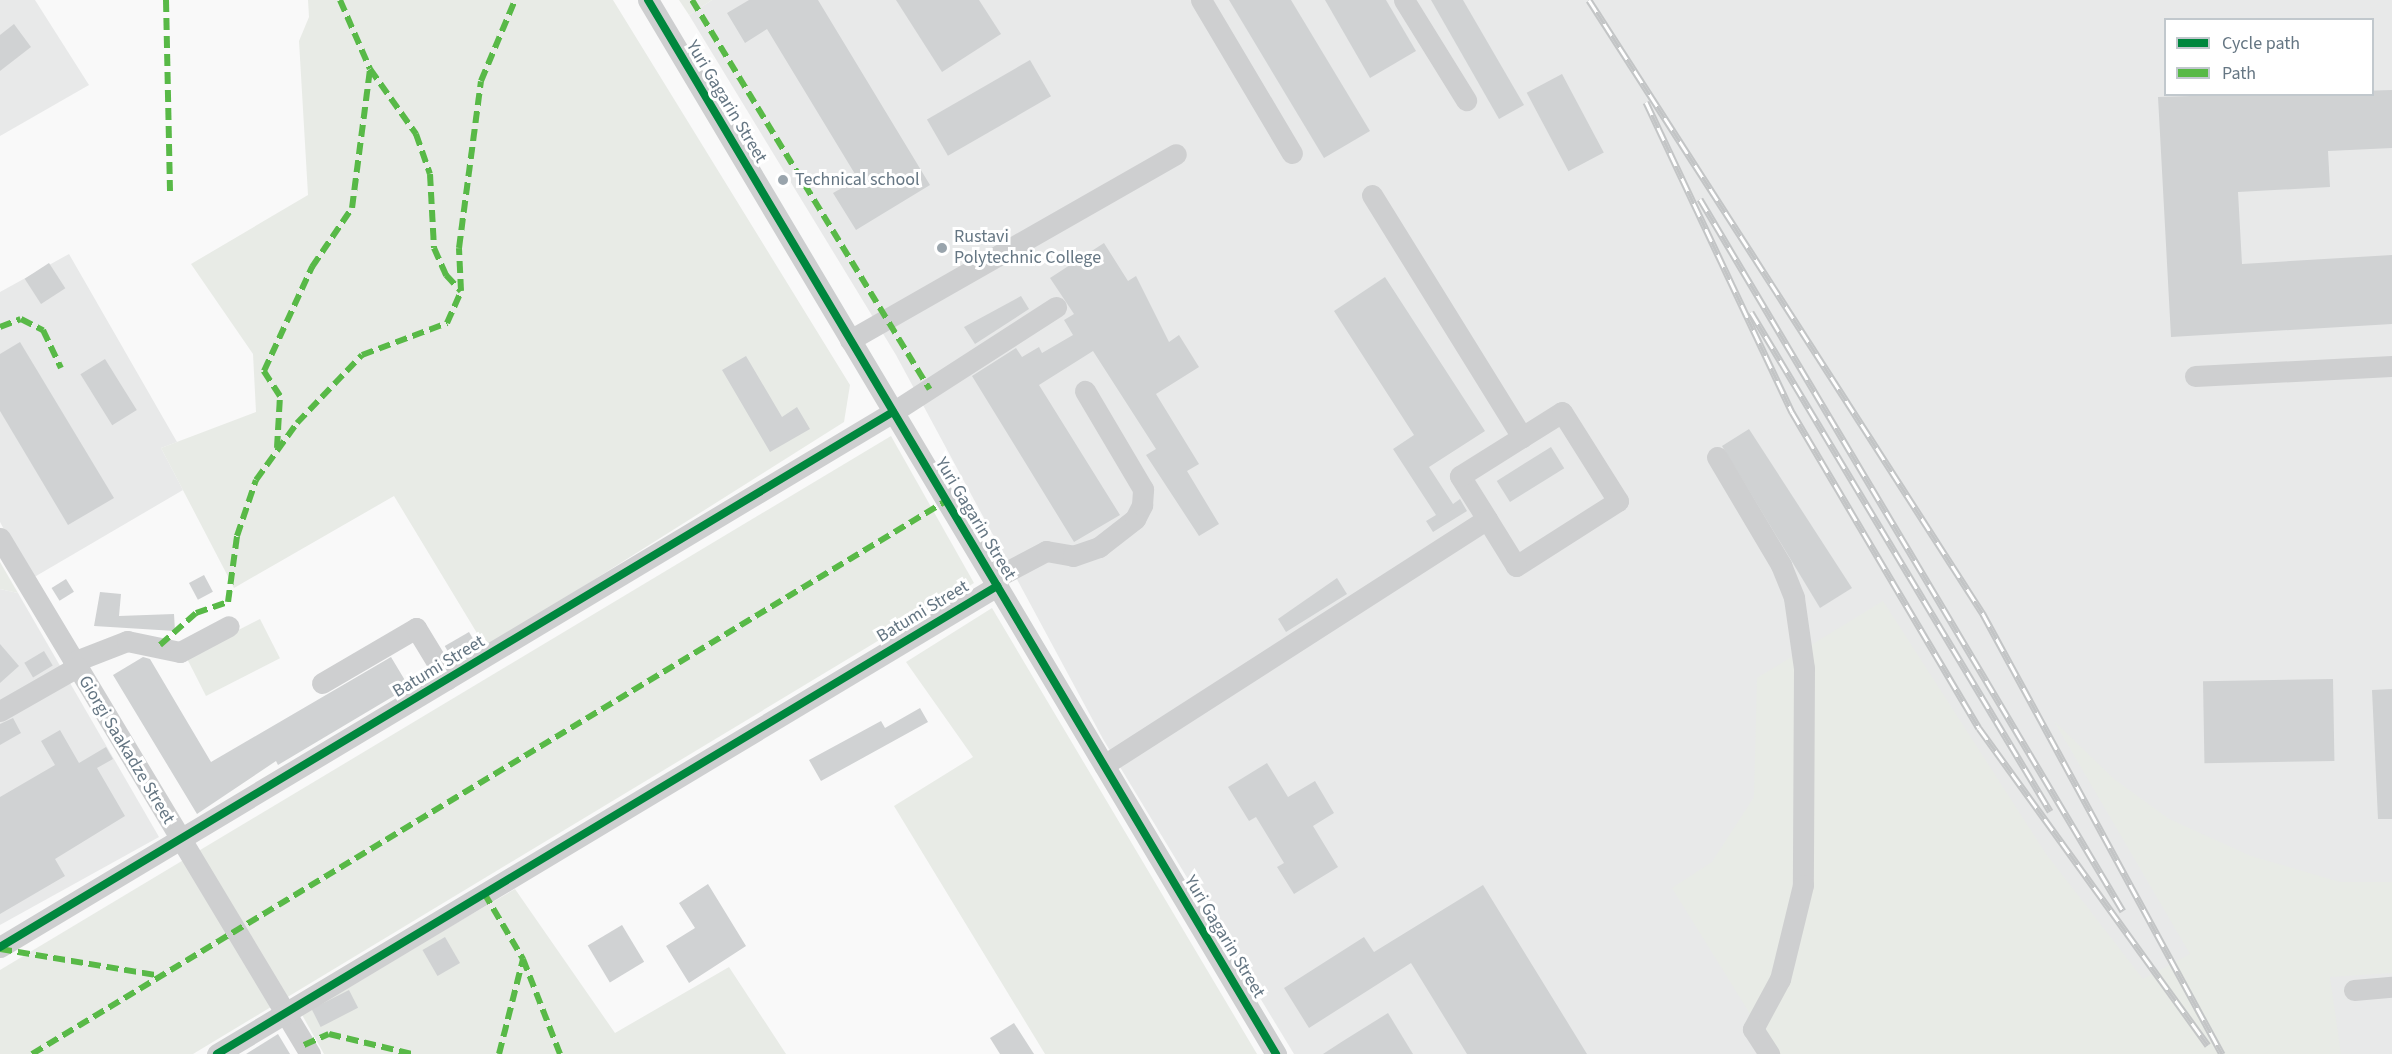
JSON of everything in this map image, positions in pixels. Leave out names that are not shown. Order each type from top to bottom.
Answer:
[{"type":"street","name":"Yuri Gagarin Street","points":[[648,0],[1276,1054]]},
{"type":"street","points":[[1201,0],[1292,153]]},
{"type":"street","points":[[1410,2],[1466,100]]},
{"type":"street","points":[[850,340],[1176,154]]},
{"type":"street","points":[[1372,195],[1522,437]]},
{"type":"street","name":"Batumi Street","points":[[0,947],[893,412],[1056,307]]},
{"type":"street","points":[[2195,376],[2392,366]]},
{"type":"street","name":"Batumi Street","points":[[217,1054],[1046,551],[1073,556],[1099,547],[1135,519],[1142,505],[1143,489],[1084,391]]},
{"type":"street","points":[[1562,412],[1618,501],[1516,566],[1487,519],[1460,476],[1562,412]]},
{"type":"street","points":[[1717,457],[1781,565],[1794,598],[1804,668],[1803,885],[1780,978],[1753,1029],[1768,1054]]},
{"type":"street","points":[[1104,765],[1487,519]]},
{"type":"street","name":"Giorgi Saakadze Street","points":[[0,538],[310,1054]]},
{"type":"street","points":[[0,711],[75,665],[127,641],[180,652],[229,626]]},
{"type":"street","points":[[322,683],[416,628],[447,679]]},
{"type":"street","points":[[2354,990],[2392,987]]},
{"type":"shaded area","points":[[0,0],[35,0],[89,85],[0,136]]},
{"type":"shaded area","points":[[308,0],[613,0],[850,385],[844,422],[486,648],[394,496],[234,588],[161,448],[256,412],[253,354],[191,264],[308,195],[299,41],[309,17]]},
{"type":"shaded area","points":[[679,0],[712,0],[689,15]]},
{"type":"shaded area","points":[[712,0],[2392,0],[2392,1054],[1294,1054],[1103,739],[896,355],[689,15]]},
{"type":"shaded area","points":[[69,254],[177,442],[161,448],[183,490],[31,579],[0,522],[0,292]]},
{"type":"shaded area","points":[[891,436],[974,583],[193,1054],[0,1054],[0,970]]},
{"type":"shaded area","points":[[0,562],[18,593],[0,589]]},
{"type":"shaded area","points":[[0,589],[18,593],[159,837],[0,925]]},
{"type":"shaded area","points":[[1883,601],[2046,854],[2143,979],[2190,954],[2054,721],[2114,779],[2169,819],[2251,856],[2340,882],[2392,882],[2392,973],[2330,977],[2341,1054],[1775,1054],[1672,888],[1712,862],[1754,797],[1757,678]]},
{"type":"shaded area","points":[[992,608],[1257,1054],[1045,1054],[894,806],[973,757],[906,662]]},
{"type":"shaded area","points":[[260,619],[280,658],[206,696],[186,657]]},
{"type":"shaded area","points":[[515,889],[615,1033],[729,967],[786,1054],[324,1054],[301,1013]]},
{"type":"building","points":[[749,0],[818,0],[930,185],[856,230],[833,193],[858,179],[767,29],[745,43],[727,13]]},
{"type":"building","points":[[896,0],[979,0],[1001,34],[942,72]]},
{"type":"building","points":[[1229,0],[1291,0],[1370,131],[1324,158]]},
{"type":"building","points":[[1325,0],[1386,0],[1416,51],[1370,78]]},
{"type":"building","points":[[1431,0],[1463,0],[1524,105],[1499,119]]},
{"type":"building","points":[[14,24],[31,47],[0,71],[0,35]]},
{"type":"building","points":[[1030,60],[1051,96],[948,156],[927,120]]},
{"type":"building","points":[[1562,74],[1604,153],[1568,171],[1527,93]]},
{"type":"building","points":[[2392,90],[2392,148],[2328,151],[2330,187],[2238,192],[2242,264],[2392,255],[2392,324],[2171,337],[2158,97],[2374,96],[2374,91]]},
{"type":"building","points":[[1104,243],[1128,281],[1136,276],[1169,342],[1179,335],[1199,367],[1156,394],[1199,464],[1187,471],[1219,524],[1199,536],[1146,455],[1156,449],[1093,351],[1039,385],[1120,515],[1074,542],[972,376],[1016,348],[1022,357],[1039,347],[1042,353],[1073,335],[1064,320],[1074,314],[1050,278]]},
{"type":"building","points":[[49,263],[65,288],[41,304],[25,279]]},
{"type":"building","points":[[1385,277],[1485,431],[1429,467],[1453,504],[1460,499],[1467,511],[1433,532],[1426,521],[1436,515],[1393,449],[1414,435],[1334,311]]},
{"type":"building","points":[[1021,296],[1029,309],[975,344],[964,327]]},
{"type":"building","points":[[20,342],[114,498],[68,525],[0,411],[0,354]]},
{"type":"building","points":[[746,356],[782,417],[797,407],[810,429],[770,452],[722,370]]},
{"type":"building","points":[[105,359],[137,410],[112,425],[80,374]]},
{"type":"building","points":[[1749,429],[1852,588],[1820,608],[1722,446]]},
{"type":"building","points":[[1551,447],[1564,468],[1510,502],[1497,481]]},
{"type":"building","points":[[204,575],[213,592],[198,600],[189,583]]},
{"type":"building","points":[[1337,578],[1347,594],[1286,632],[1278,619]]},
{"type":"building","points":[[66,579],[74,592],[60,601],[52,588]]},
{"type":"building","points":[[100,592],[121,594],[119,616],[174,614],[175,631],[94,626]]},
{"type":"building","points":[[469,632],[477,646],[453,660],[445,646]]},
{"type":"building","points":[[0,644],[19,666],[0,683]]},
{"type":"building","points":[[44,651],[53,666],[33,677],[24,663]]},
{"type":"building","points":[[143,657],[150,659],[211,762],[391,657],[409,687],[278,765],[276,761],[197,814],[113,675]]},
{"type":"building","points":[[2333,679],[2334,761],[2204,763],[2203,681]]},
{"type":"building","points":[[2392,689],[2392,819],[2378,819],[2372,690]]},
{"type":"building","points":[[920,708],[928,722],[821,781],[809,760],[881,721],[885,728]]},
{"type":"building","points":[[13,718],[21,733],[0,745],[0,724]]},
{"type":"building","points":[[60,730],[79,763],[106,747],[113,759],[97,768],[125,816],[55,859],[65,876],[0,914],[0,797],[55,765],[41,741]]},
{"type":"building","points":[[1267,763],[1288,797],[1315,781],[1334,813],[1313,826],[1338,867],[1294,894],[1277,867],[1284,863],[1256,817],[1249,821],[1228,787]]},
{"type":"building","points":[[708,884],[746,946],[689,983],[666,946],[695,928],[679,903]]},
{"type":"building","points":[[1483,885],[1587,1054],[1467,1054],[1411,963],[1309,1028],[1284,988],[1364,937],[1374,952]]},
{"type":"building","points":[[622,925],[644,962],[610,982],[588,946]]},
{"type":"building","points":[[445,937],[460,963],[437,976],[422,950]]},
{"type":"building","points":[[349,990],[358,1008],[321,1027],[312,1009]]},
{"type":"building","points":[[1388,1013],[1413,1054],[1323,1054],[1343,1041]]},
{"type":"building","points":[[1014,1023],[1034,1054],[1000,1054],[990,1038]]},
{"type":"building","points":[[278,1034],[290,1054],[246,1054]]},
{"type":"railway","points":[[1589,0],[1983,614],[2222,1054]]},
{"type":"railway","points":[[1646,102],[1792,412],[1979,728],[2208,1045]]},
{"type":"railway","points":[[1700,199],[2123,911]]},
{"type":"railway","points":[[1751,312],[2050,811]]},
{"type":"marked path","points":[[166,0],[170,191]]},
{"type":"marked path","points":[[340,0],[370,69],[416,134],[430,174],[434,248],[446,275],[461,291]]},
{"type":"marked path","points":[[160,645],[196,613],[228,602],[237,536],[256,480],[297,423],[362,355],[447,323],[461,291],[459,248],[481,81],[515,0]]},
{"type":"marked path","points":[[692,0],[929,389]]},
{"type":"marked path","points":[[277,448],[280,396],[264,371],[312,267],[352,208],[370,69]]},
{"type":"marked path","points":[[0,327],[21,319],[43,330],[61,368]]},
{"type":"marked path","points":[[32,1054],[946,501]]},
{"type":"marked path","points":[[484,893],[523,959],[560,1054]]},
{"type":"marked path","points":[[0,949],[161,976]]},
{"type":"marked path","points":[[499,1054],[523,959]]},
{"type":"marked path","points":[[304,1045],[329,1034],[412,1054]]},
{"type":"cycle path","points":[[648,0],[1276,1054]]},
{"type":"cycle path","points":[[0,947],[893,412]]},
{"type":"cycle path","points":[[217,1054],[997,586]]},
{"type":"place","name":"Technical school","points":[[783,180]]},
{"type":"place","name":"Rustavi Polytechnic College","points":[[942,248]]}]
